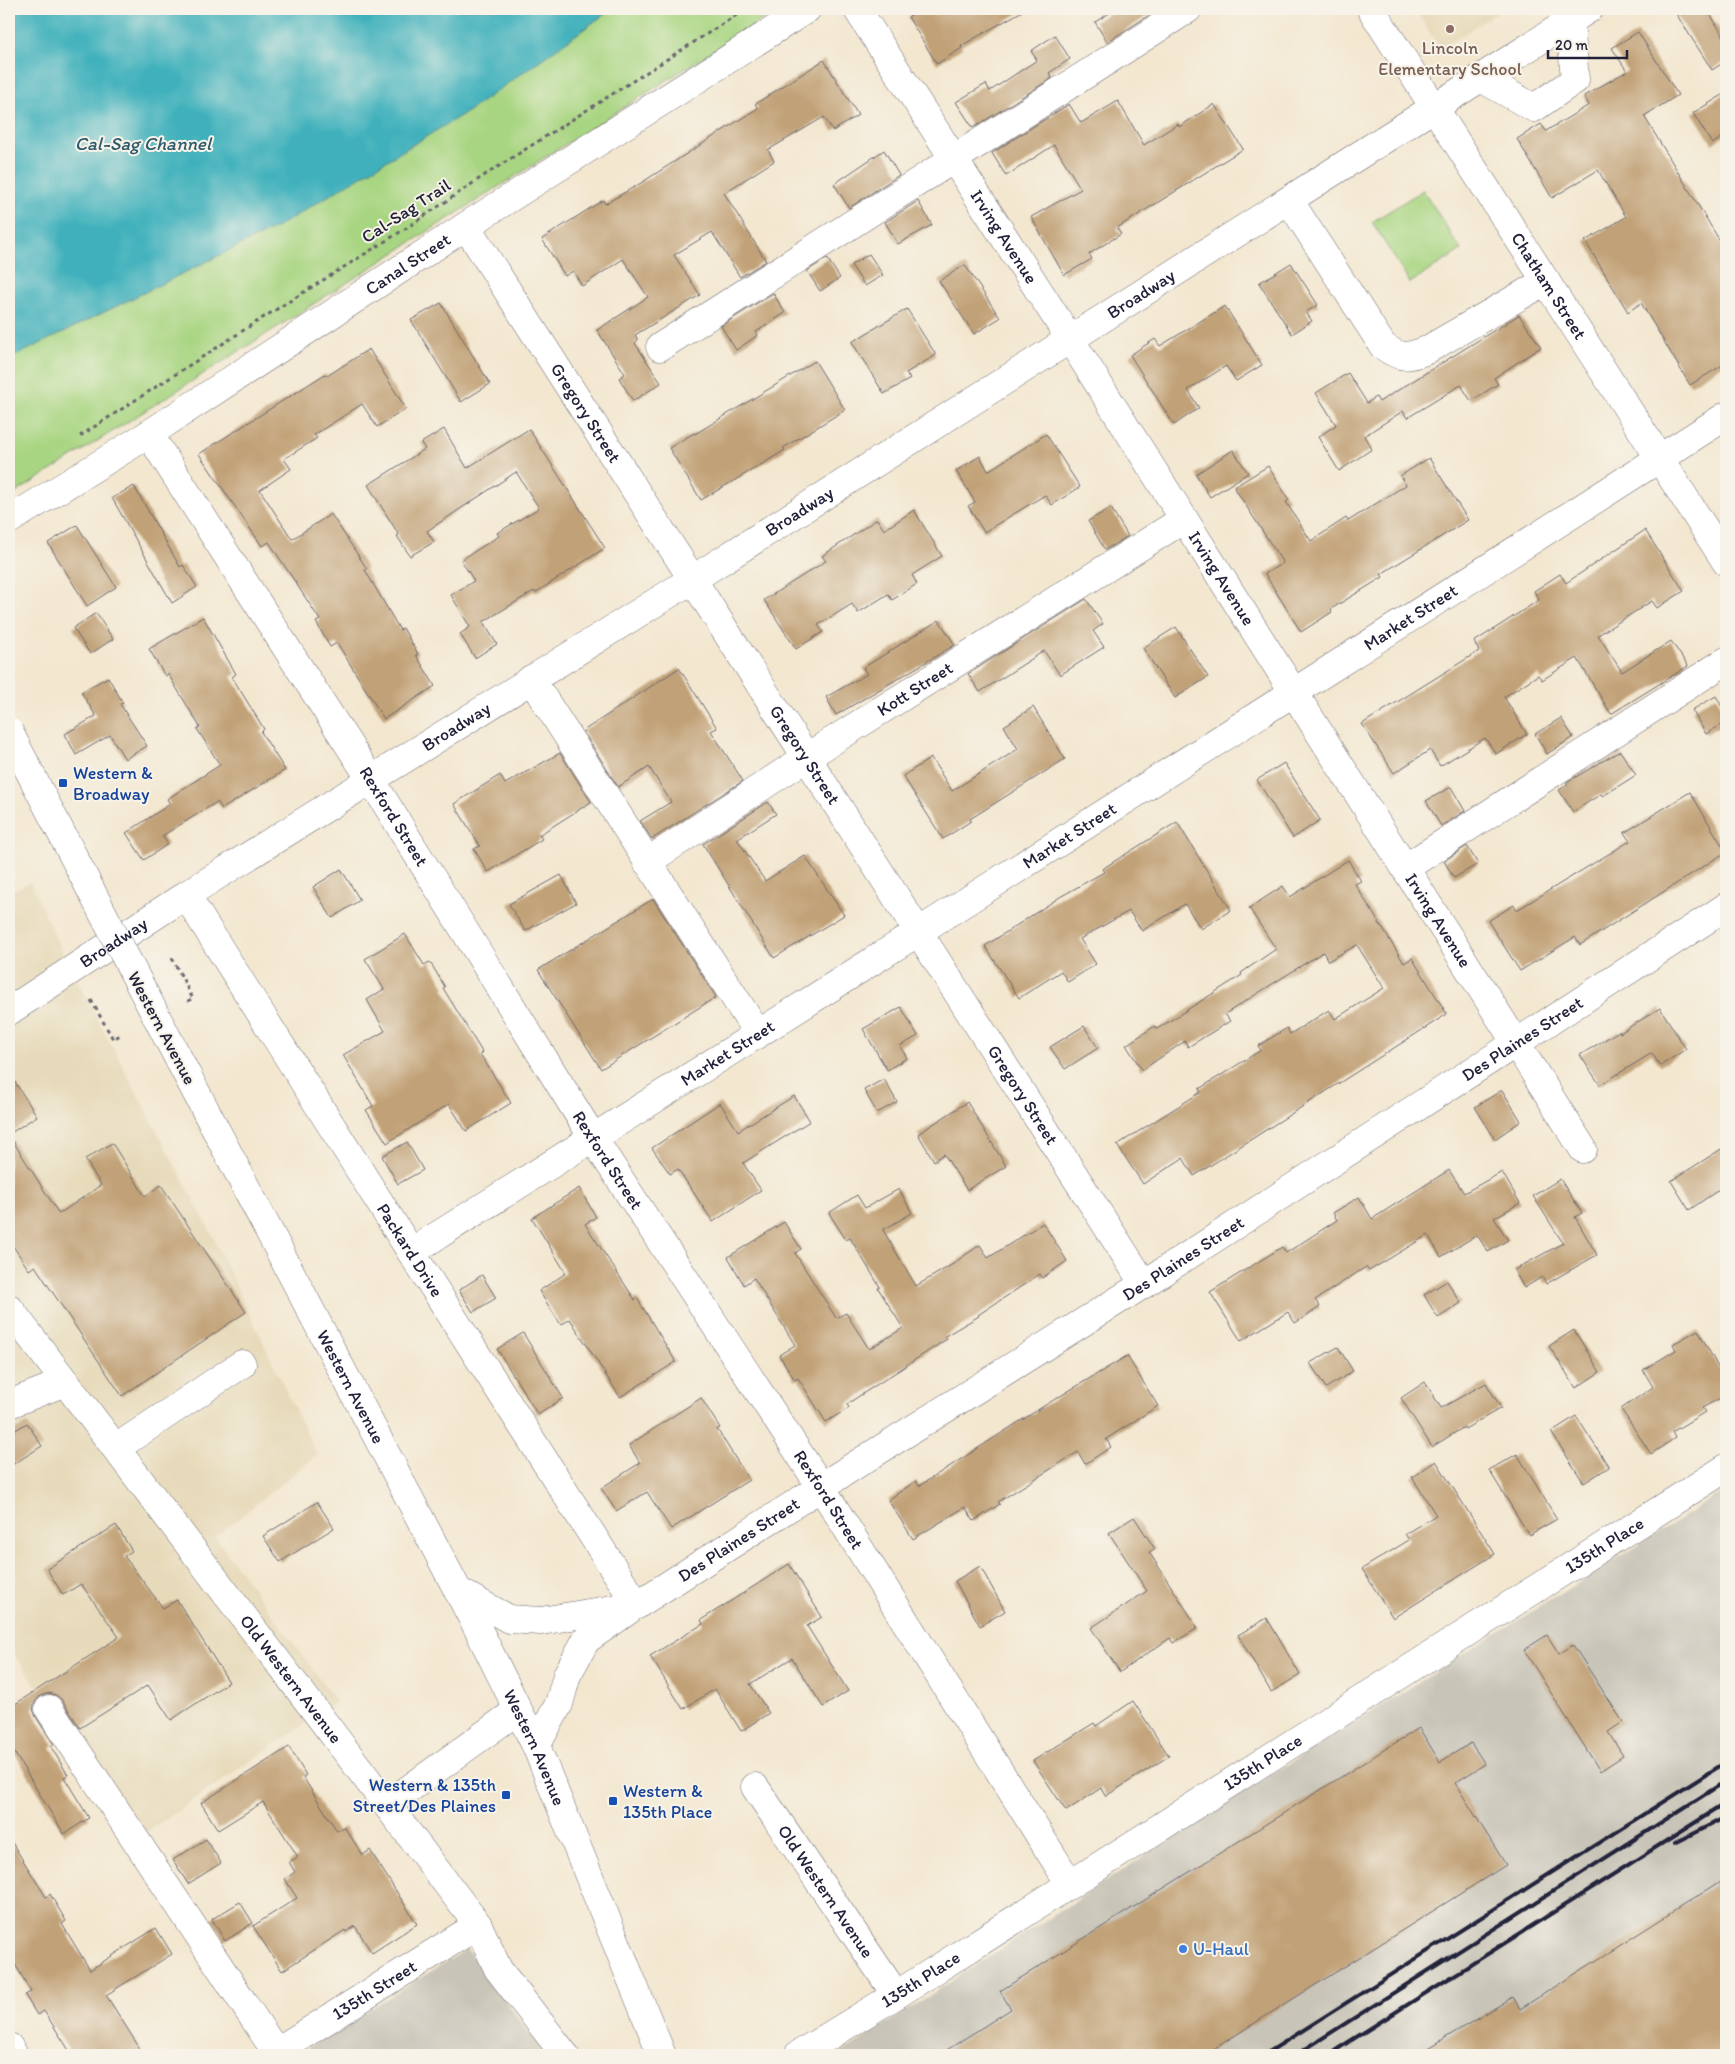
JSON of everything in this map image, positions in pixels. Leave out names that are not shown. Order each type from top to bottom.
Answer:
[{"type":"street","name":"Canal Street","points":[[9,520],[149,434],[466,226],[807,9]]},
{"type":"street","name":"Irving Avenue","points":[[857,9],[1070,339],[1583,1149]]},
{"type":"street","points":[[660,347],[1188,9]]},
{"type":"street","name":"Chatham Street","points":[[1371,9],[1726,562]]},
{"type":"street","points":[[1481,78],[1534,108],[1575,80],[1579,15]]},
{"type":"street","name":"Broadway","points":[[9,1011],[370,778],[693,579],[1579,15]]},
{"type":"street","points":[[1289,200],[1383,346],[1396,355],[1407,357],[1425,351],[1546,281]]},
{"type":"street","name":"Gregory Street","points":[[466,226],[1144,1284]]},
{"type":"street","name":"Market Street","points":[[411,1252],[919,933],[1726,416]]},
{"type":"street","name":"Rexford Street","points":[[149,434],[370,778],[593,1138],[821,1486],[1070,1884]]},
{"type":"street","name":"Kott Street","points":[[647,862],[807,757],[1184,520]]},
{"type":"street","points":[[1405,868],[1726,661]]},
{"type":"street","points":[[531,679],[758,1034]]},
{"type":"street","name":"Western Avenue","points":[[9,732],[458,1591],[536,1746],[662,2055]]},
{"type":"street","name":"Packard Drive","points":[[186,895],[637,1605]]},
{"type":"street","name":"Des Plaines Street","points":[[536,1746],[559,1704],[567,1675],[586,1640],[821,1486],[1144,1284],[1514,1042],[1726,907]]},
{"type":"street","name":"Old Western Avenue","points":[[9,1308],[478,1926],[498,1969],[565,2055]]},
{"type":"street","points":[[116,1448],[242,1364]]},
{"type":"street","points":[[9,1402],[12,1403],[65,1382]]},
{"type":"street","name":"135th Place","points":[[798,2055],[896,1995],[1726,1468]]},
{"type":"street","points":[[458,1591],[509,1619],[542,1621],[637,1605]]},
{"type":"street","points":[[49,1710],[274,2054]]},
{"type":"street","points":[[386,1805],[518,1710]]},
{"type":"street","name":"Old Western Avenue","points":[[755,1788],[896,1995]]},
{"type":"street","name":"135th Street","points":[[274,2054],[478,1926]]},
{"type":"street","points":[[9,2047],[14,2055]]},
{"type":"path","name":"Cal-Sag Trail","points":[[80,436],[746,9]]},
{"type":"path","points":[[172,958],[192,998],[185,1002]]},
{"type":"path","points":[[91,1000],[112,1039],[122,1034]]},
{"type":"shaded area","name":"Lincoln Elementary School","points":[[1415,9],[1503,9],[1440,49]]},
{"type":"shaded area","points":[[30,882],[63,954],[208,1227],[317,1455],[215,1537],[337,1702],[145,1833],[9,1648],[9,893]]},
{"type":"shaded area","points":[[1726,1490],[1726,2055],[838,2055],[1215,1810]]},
{"type":"shaded area","points":[[467,1949],[545,2055],[296,2055]]},
{"type":"green space","points":[[612,9],[779,9],[9,497],[9,359],[277,227],[470,110]]},
{"type":"green space","points":[[1423,190],[1461,250],[1410,283],[1372,222]]},
{"type":"water","name":"Cal-Sag Channel","points":[[9,9],[612,9],[470,110],[277,227],[9,359]]},
{"type":"building","points":[[921,9],[1026,9],[961,46],[962,48],[937,64],[908,17]]},
{"type":"building","points":[[1116,9],[1159,9],[1107,42],[1095,22]]},
{"type":"building","points":[[1673,9],[1707,9],[1726,40],[1726,61],[1712,70]]},
{"type":"building","points":[[1638,32],[1678,95],[1644,116],[1726,251],[1726,363],[1690,385],[1641,303],[1628,312],[1585,241],[1626,217],[1598,170],[1552,198],[1517,139],[1541,124],[1546,131],[1589,105],[1584,96],[1627,71],[1612,48]]},
{"type":"building","points":[[1055,35],[1070,59],[1049,73],[1052,78],[973,128],[956,102],[986,84],[990,91],[1037,60],[1031,51]]},
{"type":"building","points":[[824,60],[858,115],[833,131],[824,117],[768,150],[774,161],[724,193],[766,261],[740,277],[712,232],[674,255],[700,295],[635,335],[638,340],[635,343],[661,383],[633,401],[619,378],[625,374],[597,330],[648,297],[623,259],[582,286],[573,271],[565,276],[542,239],[603,200],[605,204],[641,183],[758,108],[755,104]]},
{"type":"building","points":[[1726,93],[1726,135],[1712,144],[1693,113]]},
{"type":"building","points":[[1118,101],[1144,145],[1178,124],[1179,127],[1214,104],[1243,149],[1117,228],[1121,234],[1089,254],[1092,259],[1064,275],[1031,217],[1081,189],[1054,145],[1006,176],[992,153],[1069,104],[1081,123]]},
{"type":"building","points":[[884,150],[899,175],[849,208],[834,184]]},
{"type":"building","points":[[918,201],[932,225],[898,244],[885,222]]},
{"type":"building","points":[[869,254],[883,275],[865,286],[851,265]]},
{"type":"building","points":[[827,258],[840,278],[820,291],[807,271]]},
{"type":"building","points":[[1291,263],[1318,305],[1306,312],[1312,321],[1292,334],[1259,283]]},
{"type":"building","points":[[965,265],[1000,318],[974,334],[939,281]]},
{"type":"building","points":[[773,293],[785,313],[756,332],[758,335],[736,350],[721,326]]},
{"type":"building","points":[[441,303],[490,384],[461,402],[411,320]]},
{"type":"building","points":[[1225,306],[1262,365],[1236,381],[1226,366],[1188,390],[1199,408],[1174,425],[1130,355],[1155,339],[1160,346]]},
{"type":"building","points":[[907,309],[936,355],[906,373],[910,379],[884,394],[852,342]]},
{"type":"building","points":[[1519,315],[1541,347],[1494,378],[1498,384],[1471,401],[1461,385],[1407,418],[1403,411],[1364,436],[1372,449],[1339,471],[1318,437],[1336,425],[1316,393],[1348,373],[1367,403],[1376,397],[1379,402]]},
{"type":"building","points":[[369,349],[406,409],[377,427],[362,404],[314,435],[317,438],[284,459],[291,469],[260,490],[292,539],[331,514],[367,569],[365,570],[400,630],[403,628],[418,654],[416,655],[435,686],[384,719],[337,643],[330,647],[316,622],[320,620],[269,542],[262,546],[199,454],[325,374],[327,376]]},
{"type":"building","points":[[815,361],[845,410],[783,448],[785,450],[701,500],[669,448]]},
{"type":"building","points":[[444,429],[467,468],[529,429],[605,548],[535,593],[534,591],[483,622],[497,644],[475,658],[460,634],[470,627],[451,595],[474,581],[461,560],[499,536],[497,533],[539,508],[516,472],[427,531],[434,542],[410,556],[368,485],[425,449],[421,443]]},
{"type":"building","points":[[1046,434],[1080,487],[1052,505],[1045,495],[984,532],[968,506],[975,502],[956,471],[980,456],[988,471]]},
{"type":"building","points":[[1233,450],[1248,473],[1210,497],[1196,474]]},
{"type":"building","points":[[1429,458],[1468,520],[1381,574],[1383,577],[1331,609],[1332,612],[1301,632],[1265,574],[1283,563],[1234,487],[1268,466],[1289,500],[1286,502],[1311,541],[1346,518],[1348,521],[1406,485],[1400,476]]},
{"type":"building","points":[[134,486],[180,567],[183,565],[197,587],[172,603],[112,498]]},
{"type":"building","points":[[1111,508],[1128,536],[1105,550],[1088,521]]},
{"type":"building","points":[[914,510],[942,556],[912,575],[917,584],[892,600],[888,594],[858,613],[852,604],[818,625],[823,632],[796,649],[764,600],[826,561],[822,556],[877,519],[884,530]]},
{"type":"building","points":[[77,525],[116,587],[87,606],[48,543]]},
{"type":"building","points":[[1645,530],[1684,591],[1657,608],[1652,601],[1598,635],[1622,672],[1671,641],[1688,666],[1611,714],[1577,658],[1542,680],[1538,675],[1504,697],[1527,734],[1496,754],[1485,738],[1440,766],[1430,750],[1394,773],[1362,724],[1479,651],[1474,642],[1539,600],[1534,591],[1560,574],[1566,583]]},
{"type":"building","points":[[1086,599],[1103,624],[1093,631],[1104,647],[1060,675],[1044,651],[980,692],[968,674]]},
{"type":"building","points":[[96,613],[113,639],[90,654],[73,628]]},
{"type":"building","points":[[203,617],[236,674],[232,677],[264,729],[261,732],[285,770],[222,809],[217,802],[162,836],[168,844],[144,860],[126,833],[170,804],[167,799],[220,765],[197,729],[200,727],[168,674],[165,676],[149,649]]},
{"type":"building","points":[[939,620],[955,645],[836,715],[826,697],[867,674],[863,668]]},
{"type":"building","points":[[1176,627],[1208,677],[1175,698],[1143,648]]},
{"type":"building","points":[[679,668],[717,728],[711,731],[743,781],[652,839],[640,821],[671,802],[649,767],[618,787],[583,731]]},
{"type":"building","points":[[108,677],[123,703],[120,704],[147,746],[125,759],[110,735],[76,755],[65,734],[96,716],[81,692]]},
{"type":"building","points":[[1716,696],[1726,714],[1726,722],[1706,734],[1692,710]]},
{"type":"building","points":[[1033,707],[1065,759],[970,819],[971,821],[943,839],[903,776],[931,758],[952,791],[1018,749],[1004,726]]},
{"type":"building","points":[[1561,718],[1573,737],[1547,754],[1535,734]]},
{"type":"building","points":[[1620,751],[1636,775],[1573,812],[1559,790],[1567,785],[1567,782]]},
{"type":"building","points":[[560,753],[591,802],[539,835],[542,839],[488,872],[474,849],[480,846],[454,804],[500,775],[505,784]]},
{"type":"building","points":[[1284,763],[1320,820],[1293,838],[1257,780]]},
{"type":"building","points":[[1451,787],[1465,811],[1441,826],[1426,801]]},
{"type":"building","points":[[1690,792],[1726,852],[1580,945],[1575,937],[1520,971],[1488,921],[1514,905],[1517,910],[1630,841],[1624,833]]},
{"type":"building","points":[[768,802],[776,814],[737,839],[765,881],[805,856],[844,915],[774,958],[703,844]]},
{"type":"building","points":[[1177,822],[1231,910],[1201,929],[1185,904],[1142,931],[1129,911],[1080,939],[1096,964],[1068,982],[1061,971],[1019,998],[985,946],[1060,897],[1104,872],[1102,869]]},
{"type":"building","points":[[1467,846],[1478,864],[1454,878],[1444,861]]},
{"type":"building","points":[[1348,860],[1361,881],[1355,884],[1404,963],[1412,958],[1447,1014],[1194,1176],[1183,1158],[1143,1184],[1117,1145],[1201,1092],[1199,1089],[1261,1050],[1258,1046],[1287,1028],[1290,1034],[1329,1010],[1335,1019],[1384,988],[1357,945],[1328,961],[1323,952],[1225,1014],[1230,1021],[1188,1047],[1185,1041],[1142,1070],[1126,1045],[1155,1026],[1157,1029],[1242,975],[1241,973],[1276,949],[1249,908],[1283,886],[1290,897]]},
{"type":"building","points":[[341,869],[360,900],[332,918],[313,887]]},
{"type":"building","points":[[561,875],[576,903],[525,931],[509,904]]},
{"type":"building","points":[[653,899],[716,997],[601,1069],[538,970]]},
{"type":"building","points":[[405,934],[424,965],[430,962],[445,987],[443,988],[482,1052],[480,1054],[511,1103],[466,1131],[449,1104],[387,1143],[366,1110],[373,1106],[343,1055],[385,1031],[367,1000],[384,989],[365,959]]},
{"type":"building","points":[[901,1007],[918,1036],[900,1046],[907,1058],[887,1070],[863,1029]]},
{"type":"building","points":[[1660,1008],[1686,1049],[1660,1066],[1652,1053],[1600,1085],[1580,1055]]},
{"type":"building","points":[[1084,1026],[1098,1048],[1065,1069],[1050,1047]]},
{"type":"building","points":[[9,1073],[37,1116],[9,1134]]},
{"type":"building","points":[[884,1079],[897,1102],[877,1113],[864,1090]]},
{"type":"building","points":[[1502,1090],[1521,1121],[1495,1139],[1475,1107]]},
{"type":"building","points":[[794,1096],[810,1121],[743,1163],[761,1190],[713,1222],[678,1169],[670,1174],[652,1148],[720,1103],[738,1131]]},
{"type":"building","points":[[967,1102],[1006,1166],[967,1190],[944,1154],[934,1161],[918,1134]]},
{"type":"building","points":[[9,1135],[59,1214],[101,1185],[85,1159],[112,1143],[145,1196],[161,1185],[246,1312],[122,1396],[35,1266],[29,1270],[9,1240]]},
{"type":"building","points":[[407,1142],[423,1170],[398,1184],[382,1156]]},
{"type":"building","points":[[1726,1146],[1726,1185],[1689,1210],[1671,1181]]},
{"type":"building","points":[[1449,1170],[1464,1193],[1502,1172],[1520,1203],[1494,1218],[1508,1240],[1488,1252],[1477,1235],[1441,1257],[1428,1235],[1369,1271],[1366,1267],[1315,1300],[1320,1307],[1295,1323],[1288,1312],[1241,1341],[1210,1292],[1282,1247],[1286,1253],[1337,1220],[1333,1213],[1359,1197],[1372,1219]]},
{"type":"building","points":[[1560,1179],[1582,1213],[1575,1217],[1597,1255],[1546,1284],[1542,1277],[1524,1288],[1514,1270],[1563,1243],[1533,1196]]},
{"type":"building","points":[[579,1188],[596,1217],[585,1224],[635,1300],[637,1298],[676,1362],[620,1397],[570,1319],[561,1325],[539,1291],[566,1273],[532,1218]]},
{"type":"building","points":[[899,1189],[912,1213],[883,1230],[916,1286],[958,1261],[980,1245],[988,1258],[1043,1223],[1067,1261],[1042,1278],[1040,1274],[979,1316],[945,1336],[947,1339],[847,1404],[849,1408],[826,1422],[798,1378],[795,1380],[779,1355],[795,1345],[754,1278],[744,1285],[728,1257],[784,1222],[801,1249],[795,1253],[836,1318],[846,1313],[869,1349],[903,1328],[850,1238],[846,1240],[829,1213],[857,1195],[865,1208]]},
{"type":"building","points":[[482,1275],[496,1298],[473,1312],[459,1290]]},
{"type":"building","points":[[1447,1281],[1461,1303],[1438,1318],[1424,1295]]},
{"type":"building","points":[[1574,1330],[1600,1372],[1576,1388],[1549,1346]]},
{"type":"building","points":[[1698,1330],[1726,1382],[1726,1395],[1702,1408],[1705,1412],[1672,1432],[1675,1438],[1651,1454],[1621,1409],[1653,1387],[1643,1370],[1676,1350],[1673,1344]]},
{"type":"building","points":[[523,1333],[563,1398],[538,1415],[497,1349]]},
{"type":"building","points":[[1338,1347],[1353,1371],[1326,1388],[1310,1363]]},
{"type":"building","points":[[1127,1356],[1158,1406],[1106,1439],[1111,1447],[1085,1464],[1078,1452],[998,1502],[1000,1504],[974,1521],[965,1507],[913,1539],[888,1500],[916,1481],[919,1486],[1047,1404]]},
{"type":"building","points":[[1425,1382],[1441,1408],[1486,1383],[1501,1408],[1465,1429],[1464,1427],[1432,1447],[1401,1398]]},
{"type":"building","points":[[701,1398],[720,1428],[717,1429],[749,1480],[671,1529],[647,1492],[616,1511],[601,1488],[640,1463],[629,1445]]},
{"type":"building","points":[[1576,1416],[1609,1467],[1584,1483],[1551,1432]]},
{"type":"building","points":[[27,1423],[42,1446],[9,1467],[9,1434]]},
{"type":"building","points":[[1517,1454],[1557,1519],[1529,1535],[1489,1470]]},
{"type":"building","points":[[1436,1461],[1495,1554],[1393,1618],[1362,1569],[1409,1540],[1405,1534],[1436,1515],[1412,1477]]},
{"type":"building","points":[[317,1502],[334,1528],[280,1562],[263,1536]]},
{"type":"building","points":[[1134,1517],[1155,1549],[1149,1552],[1198,1628],[1173,1643],[1170,1638],[1120,1672],[1091,1628],[1147,1591],[1109,1533]]},
{"type":"building","points":[[116,1525],[132,1551],[124,1556],[163,1608],[177,1600],[229,1682],[171,1720],[148,1685],[80,1728],[62,1700],[56,1695],[49,1693],[40,1696],[35,1702],[33,1709],[36,1717],[54,1745],[51,1747],[68,1775],[64,1777],[89,1818],[64,1834],[9,1744],[9,1708],[119,1637],[81,1584],[63,1595],[47,1569]]},
{"type":"building","points":[[789,1564],[822,1617],[807,1626],[848,1691],[823,1707],[792,1658],[750,1684],[769,1713],[741,1731],[715,1689],[683,1709],[650,1656],[703,1624],[701,1620]]},
{"type":"building","points":[[980,1566],[1005,1611],[980,1626],[955,1581]]},
{"type":"building","points":[[1267,1618],[1300,1675],[1271,1692],[1238,1635]]},
{"type":"building","points":[[1547,1635],[1559,1654],[1573,1645],[1623,1722],[1608,1732],[1623,1756],[1600,1771],[1524,1650]]},
{"type":"building","points":[[1133,1701],[1169,1756],[1106,1796],[1101,1788],[1066,1811],[1033,1761],[1094,1723],[1096,1726]]},
{"type":"building","points":[[1419,1728],[1440,1762],[1471,1743],[1485,1764],[1455,1783],[1506,1865],[1204,2055],[939,2055],[1011,2009],[1000,1991]]},
{"type":"building","points":[[289,1747],[306,1775],[303,1777],[337,1831],[344,1827],[363,1855],[370,1850],[417,1924],[372,1953],[355,1926],[346,1932],[345,1930],[282,1971],[253,1926],[297,1898],[285,1879],[295,1872],[289,1862],[298,1857],[263,1802],[218,1830],[201,1803]]},
{"type":"building","points":[[9,1838],[46,1897],[50,1894],[66,1921],[62,1924],[90,1970],[156,1928],[172,1954],[106,1995],[144,2055],[72,2055],[44,2011],[37,2015],[25,1995],[31,1992],[9,1954]]},
{"type":"building","points":[[206,1839],[221,1863],[188,1884],[173,1860]]},
{"type":"building","points":[[1726,1878],[1726,2055],[1417,2055],[1513,1997],[1520,2009]]},
{"type":"building","points":[[240,1902],[253,1923],[225,1941],[212,1919]]},
{"type":"railway","points":[[1264,2055],[1726,1762]]},
{"type":"railway","points":[[1296,2055],[1726,1781]]},
{"type":"railway","points":[[1328,2055],[1726,1803]]},
{"type":"railway","points":[[1674,1843],[1726,1817]]},
{"type":"place","name":"Lincoln Elementary School","points":[[1450,29]]},
{"type":"place","name":"Western & Broadway","points":[[63,783]]},
{"type":"place","name":"Western & 135th Street/Des Plaines","points":[[506,1795]]},
{"type":"place","name":"Western & 135th Place","points":[[613,1801]]},
{"type":"place","name":"U-Haul","points":[[1183,1949]]}]
